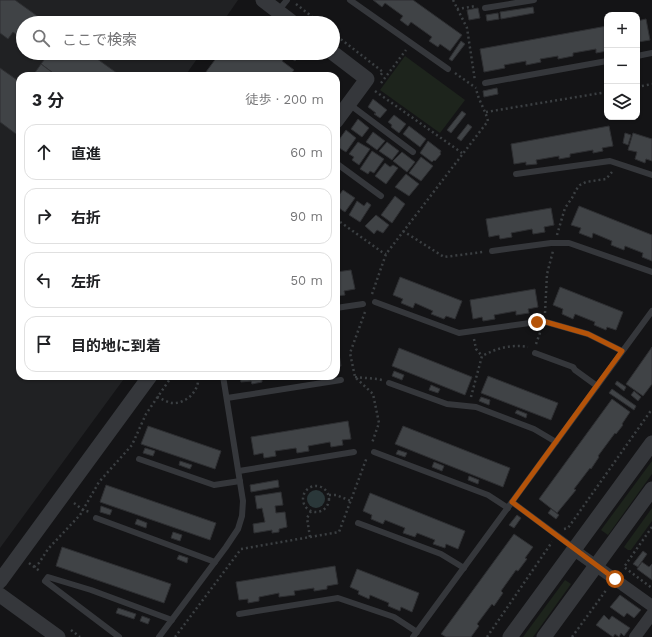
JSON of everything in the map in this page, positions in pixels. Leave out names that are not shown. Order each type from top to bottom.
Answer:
[{"type":"street","points":[[263,0],[282,6],[288,16]]},
{"type":"street","points":[[340,58],[367,79],[340,116]]},
{"type":"street","points":[[0,581],[147,380]]},
{"type":"street","points":[[510,637],[652,444]]},
{"type":"street","points":[[544,637],[652,489]]},
{"type":"street","points":[[574,550],[652,606]]},
{"type":"street","points":[[0,595],[63,632]]},
{"type":"street","points":[[635,637],[652,614]]},
{"type":"lane","points":[[350,0],[448,69]]},
{"type":"lane","points":[[485,8],[534,0]]},
{"type":"lane","points":[[640,55],[652,53]]},
{"type":"lane","points":[[485,83],[604,62]]},
{"type":"lane","points":[[349,104],[413,152]]},
{"type":"lane","points":[[516,174],[610,161],[652,175]]},
{"type":"lane","points":[[340,166],[380,196]]},
{"type":"lane","points":[[492,251],[551,242],[569,243],[652,272]]},
{"type":"lane","points":[[375,302],[459,332],[543,321],[588,334],[622,351]]},
{"type":"lane","points":[[340,308],[365,307]]},
{"type":"lane","points":[[238,614],[338,598],[394,617],[415,636],[652,311]]},
{"type":"lane","points":[[536,353],[573,367],[597,386]]},
{"type":"lane","points":[[159,637],[238,529],[242,516],[243,501],[225,380]]},
{"type":"lane","points":[[227,398],[341,380]]},
{"type":"lane","points":[[389,383],[447,404],[476,407],[534,429],[556,442]]},
{"type":"lane","points":[[238,471],[354,452]]},
{"type":"lane","points":[[371,452],[488,495],[510,505],[570,545],[574,550]]},
{"type":"lane","points":[[139,459],[214,485],[240,481]]},
{"type":"lane","points":[[96,518],[215,562]]},
{"type":"lane","points":[[358,523],[441,554],[464,568]]},
{"type":"lane","points":[[119,637],[45,581],[48,577],[91,590],[172,620]]},
{"type":"path","points":[[292,0],[311,16]]},
{"type":"path","points":[[372,296],[386,254],[488,121],[476,88],[467,28],[453,0]]},
{"type":"path","points":[[457,9],[480,5],[485,8]]},
{"type":"path","points":[[375,91],[407,49]]},
{"type":"path","points":[[448,69],[476,88]]},
{"type":"path","points":[[640,86],[652,84]]},
{"type":"path","points":[[371,88],[462,154]]},
{"type":"path","points":[[486,112],[604,92]]},
{"type":"path","points":[[557,236],[564,208],[580,185],[586,182],[606,179],[612,173],[613,169]]},
{"type":"path","points":[[340,222],[386,254]]},
{"type":"path","points":[[403,231],[444,258],[492,251]]},
{"type":"path","points":[[545,316],[547,274],[554,249]]},
{"type":"path","points":[[365,307],[350,353],[355,377],[373,394],[379,422],[372,444]]},
{"type":"path","points":[[470,406],[473,388],[482,356],[507,346],[533,347],[536,345],[541,327]]},
{"type":"path","points":[[473,331],[476,349],[482,356]]},
{"type":"path","points":[[341,380],[355,377],[377,379],[389,383]]},
{"type":"path","points":[[34,567],[83,510],[99,482],[132,446],[143,420],[169,380]]},
{"type":"path","points":[[157,397],[172,403],[189,398],[194,393],[199,380]]},
{"type":"path","points":[[560,527],[568,528],[652,409]]},
{"type":"path","points":[[175,637],[241,549],[339,532],[350,501],[371,452]]},
{"type":"path","points":[[319,486],[324,488],[329,495],[326,507],[320,512],[311,511],[303,502],[303,497],[307,489],[310,487],[319,486]]},
{"type":"path","points":[[329,495],[336,494],[350,501]]},
{"type":"path","points":[[70,499],[83,510],[94,513],[96,518]]},
{"type":"path","points":[[310,537],[307,518],[311,511]]},
{"type":"path","points":[[652,527],[624,567],[652,588]]},
{"type":"path","points":[[487,637],[552,541]]},
{"type":"path","points":[[572,637],[610,585]]},
{"type":"path","points":[[63,632],[80,637]]},
{"type":"shaded area","points":[[0,0],[238,0],[227,16],[16,16],[16,60],[196,60],[188,72],[16,72],[16,380],[123,380],[0,548]]},
{"type":"shaded area","points":[[405,56],[465,100],[440,133],[380,90]]},
{"type":"shaded area","points":[[652,461],[652,474],[608,535],[601,530]]},
{"type":"shaded area","points":[[312,490],[320,490],[325,495],[323,506],[320,508],[312,508],[307,503],[307,495]]},
{"type":"shaded area","points":[[652,508],[652,521],[631,550],[628,550],[624,547]]},
{"type":"shaded area","points":[[565,580],[571,584],[533,637],[523,637]]},
{"type":"building","points":[[0,0],[15,0],[37,16],[16,16],[16,34],[13,32],[8,39],[0,33]]},
{"type":"building","points":[[373,0],[413,0],[462,35],[450,51],[440,44],[438,47],[429,41],[432,37],[411,22],[408,26],[400,20],[403,16],[385,3],[382,7]]},
{"type":"building","points":[[533,7],[534,13],[501,19],[500,12]]},
{"type":"building","points":[[478,8],[480,18],[469,20],[467,10]]},
{"type":"building","points":[[498,13],[499,19],[487,21],[486,15]]},
{"type":"building","points":[[646,19],[650,40],[640,42],[640,20]]},
{"type":"building","points":[[604,27],[604,52],[596,53],[596,49],[573,53],[573,56],[558,59],[558,56],[540,59],[541,62],[526,65],[526,61],[504,65],[505,68],[484,72],[480,49]]},
{"type":"building","points":[[461,41],[465,44],[452,61],[449,59]]},
{"type":"building","points":[[44,60],[99,60],[115,72],[52,72],[41,64]]},
{"type":"building","points":[[215,60],[283,60],[282,61],[294,70],[292,72],[206,72]]},
{"type":"building","points":[[41,64],[52,72],[35,72]]},
{"type":"building","points":[[0,68],[16,79],[16,134],[0,122]]},
{"type":"building","points":[[497,88],[498,94],[484,97],[483,91]]},
{"type":"building","points":[[373,99],[387,110],[380,118],[368,107]]},
{"type":"building","points":[[462,111],[466,114],[451,133],[447,130]]},
{"type":"building","points":[[394,115],[406,124],[399,133],[391,127],[392,125],[388,122]]},
{"type":"building","points":[[358,119],[369,128],[362,137],[351,129]]},
{"type":"building","points":[[468,124],[472,127],[461,141],[457,138]]},
{"type":"building","points":[[409,126],[426,139],[420,147],[403,134]]},
{"type":"building","points":[[609,126],[613,146],[602,148],[603,151],[593,153],[593,150],[570,154],[570,157],[559,159],[559,156],[536,160],[537,164],[526,165],[526,162],[514,164],[511,144]]},
{"type":"building","points":[[346,130],[356,138],[346,152],[340,148],[340,138]]},
{"type":"building","points":[[373,132],[385,141],[377,150],[366,142]]},
{"type":"building","points":[[625,133],[631,135],[628,145],[623,143]]},
{"type":"building","points":[[633,133],[652,139],[652,161],[646,159],[645,163],[635,159],[637,152],[628,150]]},
{"type":"building","points":[[428,141],[441,151],[441,154],[435,161],[434,160],[432,162],[420,153]]},
{"type":"building","points":[[358,142],[370,149],[359,165],[352,160],[354,157],[349,154]]},
{"type":"building","points":[[387,142],[399,151],[392,160],[379,151]]},
{"type":"building","points":[[372,151],[384,159],[374,173],[370,171],[368,174],[360,169]]},
{"type":"building","points":[[402,152],[415,162],[407,172],[393,161]]},
{"type":"building","points":[[421,157],[433,166],[421,181],[409,173]]},
{"type":"building","points":[[385,163],[390,167],[393,165],[398,168],[386,184],[375,176]]},
{"type":"building","points":[[406,174],[419,184],[409,196],[395,187]]},
{"type":"building","points":[[343,190],[355,198],[345,212],[340,209],[340,194]]},
{"type":"building","points":[[395,196],[405,204],[392,223],[381,215]]},
{"type":"building","points":[[357,201],[364,206],[367,202],[371,205],[360,222],[349,215]]},
{"type":"building","points":[[579,206],[652,235],[652,261],[642,257],[643,253],[625,246],[624,250],[611,245],[612,241],[593,233],[592,238],[579,233],[581,228],[571,225]]},
{"type":"building","points":[[551,208],[554,225],[544,227],[545,232],[533,234],[532,229],[511,233],[512,237],[500,239],[499,235],[489,237],[486,219]]},
{"type":"building","points":[[376,215],[389,225],[383,233],[377,230],[374,234],[365,226]]},
{"type":"building","points":[[351,270],[355,289],[344,291],[345,295],[340,296],[340,271]]},
{"type":"building","points":[[400,277],[462,301],[455,319],[446,316],[444,319],[431,314],[433,311],[415,303],[413,308],[401,303],[403,299],[393,295]]},
{"type":"building","points":[[560,287],[623,312],[616,330],[607,327],[606,330],[594,325],[595,322],[575,314],[573,319],[562,314],[563,309],[553,305]]},
{"type":"building","points":[[535,289],[538,307],[528,309],[529,313],[516,315],[516,311],[494,315],[495,319],[483,321],[482,317],[473,319],[470,300]]},
{"type":"building","points":[[652,347],[652,384],[643,396],[626,384]]},
{"type":"building","points":[[399,348],[472,377],[465,395],[392,366]]},
{"type":"building","points":[[394,371],[404,375],[402,380],[392,376]]},
{"type":"building","points":[[488,376],[558,403],[551,420],[481,393]]},
{"type":"building","points":[[241,380],[262,380],[262,382],[252,384],[251,381],[241,382]]},
{"type":"building","points":[[617,381],[626,387],[624,391],[615,384]]},
{"type":"building","points":[[431,385],[440,389],[438,393],[429,390]]},
{"type":"building","points":[[612,389],[636,406],[634,410],[609,393]]},
{"type":"building","points":[[634,391],[641,397],[638,401],[631,395]]},
{"type":"building","points":[[481,397],[490,400],[489,405],[479,401]]},
{"type":"building","points":[[612,399],[630,412],[622,424],[623,425],[616,434],[615,433],[598,456],[599,457],[591,469],[590,468],[574,489],[576,490],[557,513],[539,499]]},
{"type":"building","points":[[517,410],[527,414],[526,418],[515,413]]},
{"type":"building","points":[[348,421],[351,439],[342,440],[343,445],[331,447],[330,442],[308,446],[309,451],[297,453],[296,448],[275,451],[276,456],[264,458],[263,453],[254,455],[251,437]]},
{"type":"building","points":[[148,426],[221,451],[215,469],[141,444]]},
{"type":"building","points":[[403,426],[510,468],[503,487],[395,444]]},
{"type":"building","points":[[145,448],[155,451],[153,456],[143,453]]},
{"type":"building","points":[[398,450],[407,453],[405,457],[396,454]]},
{"type":"building","points":[[180,461],[192,465],[190,469],[179,465]]},
{"type":"building","points":[[434,462],[444,466],[442,471],[432,467]]},
{"type":"building","points":[[469,476],[479,480],[478,484],[468,480]]},
{"type":"building","points":[[278,480],[279,487],[251,492],[250,485]]},
{"type":"building","points":[[106,485],[216,523],[210,540],[100,502]]},
{"type":"building","points":[[281,492],[283,505],[275,506],[276,513],[285,512],[287,527],[279,529],[279,532],[272,533],[272,530],[254,533],[253,524],[265,522],[262,508],[257,509],[255,496]]},
{"type":"building","points":[[370,493],[465,531],[458,549],[446,544],[445,548],[433,544],[435,540],[417,533],[415,537],[403,533],[405,528],[385,520],[383,524],[371,519],[372,515],[363,511]]},
{"type":"building","points":[[101,506],[112,510],[110,515],[100,512]]},
{"type":"building","points":[[551,509],[559,515],[556,519],[548,513]]},
{"type":"building","points":[[517,515],[521,518],[514,528],[509,525]]},
{"type":"building","points":[[137,519],[147,523],[146,528],[135,524]]},
{"type":"building","points":[[173,532],[182,535],[180,541],[171,538]]},
{"type":"building","points":[[514,534],[533,547],[525,558],[527,559],[518,571],[516,570],[501,591],[503,593],[494,606],[492,604],[477,624],[479,626],[471,637],[446,637],[441,634]]},
{"type":"building","points":[[62,547],[171,584],[164,603],[56,566]]},
{"type":"building","points":[[643,551],[647,554],[638,567],[633,564]]},
{"type":"building","points":[[179,555],[188,558],[187,563],[177,559]]},
{"type":"building","points":[[642,562],[649,567],[652,564],[652,580],[637,569]]},
{"type":"building","points":[[335,566],[338,584],[327,586],[327,589],[314,591],[314,588],[294,591],[295,595],[279,597],[279,593],[259,597],[259,601],[248,603],[248,599],[239,600],[236,582]]},
{"type":"building","points":[[357,569],[419,593],[412,612],[401,607],[400,611],[388,606],[389,603],[370,595],[369,599],[358,594],[359,591],[350,587]]},
{"type":"building","points":[[620,595],[641,610],[634,618],[627,613],[624,617],[610,607]]},
{"type":"building","points":[[118,608],[136,614],[134,619],[116,613]]},
{"type":"building","points":[[604,615],[609,620],[612,616],[630,628],[624,636],[621,633],[619,637],[615,634],[613,637],[596,625]]},
{"type":"building","points":[[142,616],[150,619],[148,624],[140,621]]},
{"type":"route","points":[[537,322],[543,321],[588,334],[622,351],[512,502],[570,545],[574,550],[615,579]]}]
